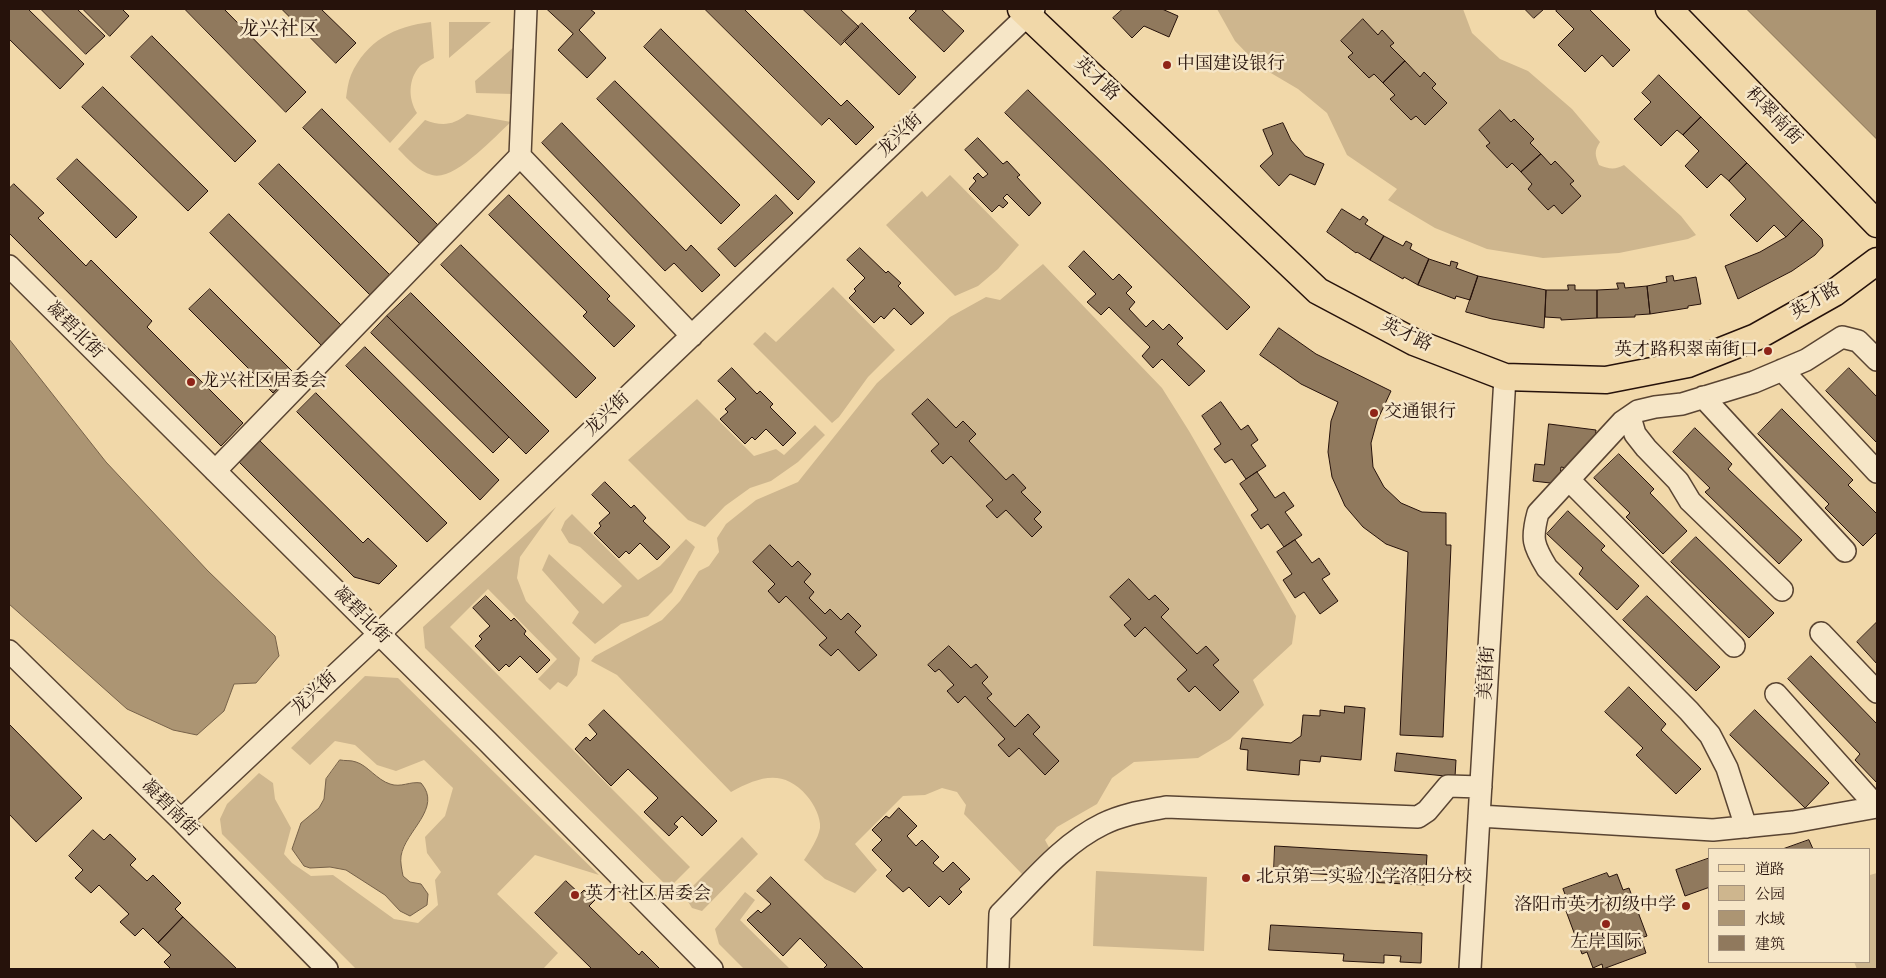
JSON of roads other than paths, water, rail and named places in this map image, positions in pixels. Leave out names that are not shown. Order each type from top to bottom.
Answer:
[{"type":"main road","name":"积翠南街","points":[[1669,9],[1877,224]]},
{"type":"main road","name":"英才路","points":[[1029,10],[1322,282],[1419,334],[1508,368],[1606,371],[1685,353],[1752,325],[1827,284],[1877,248]]},
{"type":"main road","name":"英才路","points":[[1029,10],[1318,291],[1414,342],[1505,377],[1606,380],[1688,364],[1756,337],[1834,293],[1877,261]]},
{"type":"street","points":[[215,470],[520,156],[526,9]]},
{"type":"street","name":"龙兴街","points":[[181,820],[692,336],[1029,10]]},
{"type":"street","points":[[520,156],[692,336]]},
{"type":"street","name":"凝碧北街","points":[[9,266],[712,969]]},
{"type":"street","points":[[1746,826],[1727,768],[1710,736],[1689,712],[1547,568],[1536,550],[1533,532],[1538,513],[1622,422],[1638,411],[1682,404],[1754,382],[1806,360],[1842,337],[1858,341],[1877,360]]},
{"type":"street","points":[[1782,370],[1877,472]]},
{"type":"street","name":"美茵街","points":[[1470,969],[1505,377]]},
{"type":"street","points":[[1703,398],[1845,551]]},
{"type":"street","points":[[1630,417],[1635,434],[1678,481],[1690,501],[1782,590]]},
{"type":"street","points":[[1568,480],[1734,646]]},
{"type":"street","points":[[1821,633],[1877,692]]},
{"type":"street","name":"凝碧南街","points":[[9,651],[181,820],[327,969]]},
{"type":"street","points":[[1776,694],[1877,807]]},
{"type":"street","points":[[998,969],[1000,914],[1059,856],[1080,838],[1104,824],[1137,812],[1166,807],[1418,818],[1428,811],[1448,786],[1481,786]]},
{"type":"street","points":[[1479,816],[1713,830],[1793,822],[1877,807]]},
{"type":"water","points":[[1747,9],[1877,9],[1877,139]]},
{"type":"water","points":[[9,339],[106,462],[208,571],[275,636],[279,656],[256,683],[234,684],[224,711],[197,735],[173,730],[127,709],[9,604]]},
{"type":"water","points":[[340,760],[360,764],[390,784],[421,783],[427,792],[428,801],[421,820],[404,847],[401,856],[403,876],[410,882],[421,884],[428,894],[427,905],[410,916],[400,911],[385,895],[346,870],[304,866],[292,849],[301,823],[319,808],[324,799],[326,779]]},
{"type":"place","name":"中国建设银行","points":[[1167,65]]},
{"type":"place","name":"英才路积翠南街口","points":[[1768,351]]},
{"type":"place","name":"龙兴社区居委会","points":[[191,382]]},
{"type":"place","name":"交通银行","points":[[1374,413]]},
{"type":"place","name":"北京第二实验小学洛阳分校","points":[[1246,878]]},
{"type":"place","name":"英才社区居委会","points":[[575,895]]},
{"type":"place","name":"洛阳市英才初级中学","points":[[1686,906]]},
{"type":"place","name":"左岸国际","points":[[1606,924]]},
{"type":"district","name":"龙兴社区","points":[[279,31]]}]
